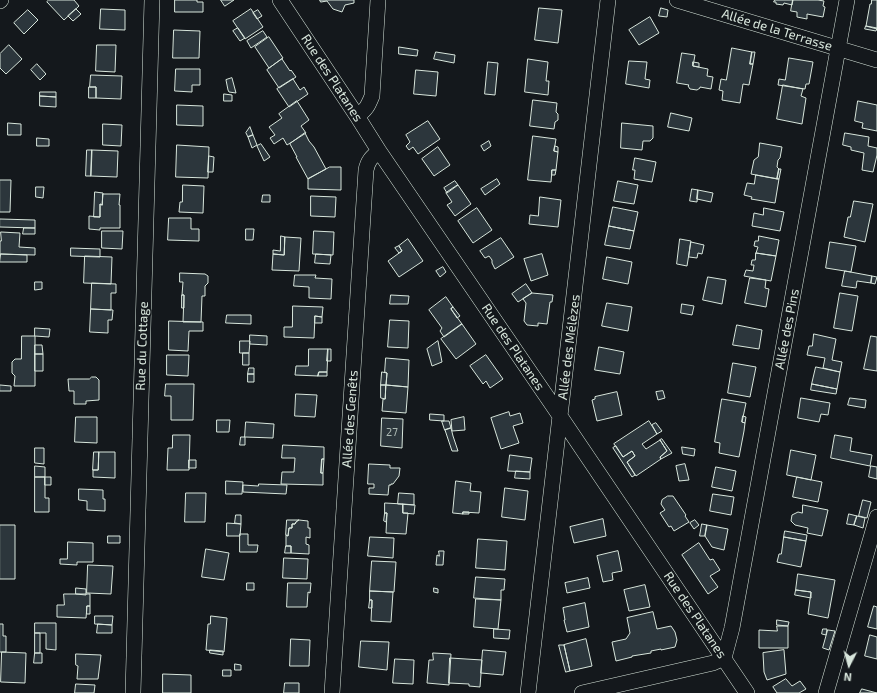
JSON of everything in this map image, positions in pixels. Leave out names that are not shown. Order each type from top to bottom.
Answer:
[{"type":"street","name":"Rue du Cottage","points":[[133,693],[152,0]]},
{"type":"street","name":"Rue des Platanes","points":[[280,0],[379,151],[747,693]]},
{"type":"street","points":[[357,116],[367,108],[372,96],[378,0]]},
{"type":"street","name":"Allée des Mélèzes","points":[[528,693],[608,0]]},
{"type":"street","name":"Allée de la Terrasse","points":[[678,0],[877,60]]},
{"type":"street","name":"Allée des Pins","points":[[724,658],[732,628],[847,0]]},
{"type":"street","name":"Allée des Genêts","points":[[332,693],[366,170],[367,163],[379,151]]},
{"type":"street","points":[[826,693],[877,517]]},
{"type":"street","points":[[582,693],[713,663],[724,658]]},
{"type":"building","points":[[49,0],[74,0],[79,6],[64,20],[47,2]]},
{"type":"building","points":[[175,0],[197,0],[197,2],[203,2],[203,12],[175,12]]},
{"type":"building","points":[[221,0],[234,0],[225,6]]},
{"type":"building","points":[[320,0],[354,0],[354,3],[345,5],[342,12],[333,9],[327,1],[321,2]]},
{"type":"building","points":[[775,0],[793,0],[792,5],[784,3],[783,5],[776,4],[776,2],[774,2]]},
{"type":"building","points":[[793,0],[824,1],[823,6],[825,7],[823,17],[807,14],[807,19],[797,17],[797,12],[791,11]]},
{"type":"building","points":[[872,0],[877,0],[877,29],[866,26]]},
{"type":"building","points":[[539,8],[562,10],[558,43],[535,40]]},
{"type":"building","points":[[661,8],[668,10],[667,17],[659,16]]},
{"type":"building","points":[[76,9],[81,14],[73,21],[68,16]]},
{"type":"building","points":[[101,9],[125,10],[125,30],[100,29]]},
{"type":"building","points":[[251,9],[263,27],[245,39],[233,21]]},
{"type":"building","points":[[28,10],[38,20],[24,34],[14,23]]},
{"type":"building","points":[[258,10],[262,16],[257,19],[253,13]]},
{"type":"building","points":[[650,17],[659,33],[639,45],[629,30]]},
{"type":"building","points":[[866,26],[877,28],[876,31],[865,29]]},
{"type":"building","points":[[238,28],[245,38],[240,41],[233,31]]},
{"type":"building","points":[[174,30],[200,31],[199,58],[173,58]]},
{"type":"building","points":[[263,31],[267,37],[251,48],[247,41]]},
{"type":"building","points":[[269,37],[283,58],[269,68],[255,47]]},
{"type":"building","points":[[9,45],[22,59],[6,74],[0,68],[0,54]]},
{"type":"building","points":[[97,45],[116,45],[115,72],[96,71]]},
{"type":"building","points":[[399,47],[418,50],[417,56],[399,54]]},
{"type":"building","points":[[732,48],[752,52],[750,64],[753,64],[749,85],[743,84],[740,103],[722,100],[723,91],[719,90],[721,79],[726,80]]},
{"type":"building","points":[[436,52],[455,55],[454,63],[434,59]]},
{"type":"building","points":[[752,52],[755,52],[753,64],[750,64]]},
{"type":"building","points":[[682,53],[695,55],[693,66],[708,69],[707,76],[713,77],[711,89],[700,87],[697,90],[690,89],[688,86],[689,85],[677,83]]},
{"type":"building","points":[[789,58],[813,62],[809,84],[806,84],[805,89],[778,85],[779,79],[785,80]]},
{"type":"building","points":[[282,59],[296,77],[279,88],[267,70]]},
{"type":"building","points":[[528,59],[548,62],[546,81],[549,81],[548,95],[525,92]]},
{"type":"building","points":[[629,61],[647,62],[645,79],[650,80],[649,88],[626,84]]},
{"type":"building","points":[[488,62],[498,63],[495,95],[485,94]]},
{"type":"building","points":[[693,62],[699,63],[699,67],[693,66]]},
{"type":"building","points":[[37,64],[46,74],[40,80],[31,70]]},
{"type":"building","points":[[176,69],[200,69],[200,85],[192,85],[192,92],[175,91]]},
{"type":"building","points":[[416,70],[438,72],[436,96],[414,94]]},
{"type":"building","points":[[91,75],[122,76],[121,99],[96,98],[96,87],[90,87]]},
{"type":"building","points":[[232,78],[236,93],[229,92],[228,90],[226,80]]},
{"type":"building","points":[[293,79],[300,90],[304,87],[308,94],[289,107],[277,89]]},
{"type":"building","points":[[783,85],[803,89],[801,96],[806,98],[802,124],[777,119]]},
{"type":"building","points":[[89,87],[96,87],[96,98],[89,98]]},
{"type":"building","points":[[40,92],[56,92],[56,97],[40,96]]},
{"type":"building","points":[[224,94],[232,95],[232,101],[224,101]]},
{"type":"building","points":[[40,96],[56,97],[56,107],[40,106]]},
{"type":"building","points":[[533,100],[557,103],[556,112],[558,114],[558,120],[555,122],[554,129],[530,126]]},
{"type":"building","points":[[297,101],[309,120],[301,126],[306,133],[287,145],[283,138],[274,144],[270,138],[275,135],[269,127],[282,118],[279,114]]},
{"type":"building","points":[[858,101],[877,105],[877,131],[862,128],[863,123],[855,121]]},
{"type":"building","points":[[177,105],[203,106],[203,126],[177,125]]},
{"type":"building","points":[[671,113],[692,118],[689,131],[668,127]]},
{"type":"building","points":[[428,121],[440,139],[418,154],[413,147],[409,150],[406,146],[410,142],[406,135]]},
{"type":"building","points":[[8,123],[21,124],[21,135],[8,135]]},
{"type":"building","points":[[622,123],[653,126],[653,138],[650,141],[643,141],[642,150],[621,148]]},
{"type":"building","points":[[103,124],[122,125],[121,146],[103,145]]},
{"type":"building","points":[[250,127],[253,135],[248,137],[246,133]]},
{"type":"building","points":[[305,133],[326,169],[308,179],[290,144]]},
{"type":"building","points":[[845,133],[869,137],[868,146],[877,148],[873,172],[862,170],[864,153],[851,150],[851,147],[843,145]]},
{"type":"building","points":[[253,135],[257,145],[252,148],[248,137]]},
{"type":"building","points":[[533,136],[556,139],[554,151],[558,152],[556,170],[552,170],[551,182],[528,180]]},
{"type":"building","points":[[37,138],[49,139],[49,146],[37,146]]},
{"type":"building","points":[[489,141],[491,146],[484,151],[481,146]]},
{"type":"building","points":[[760,143],[782,147],[780,158],[778,160],[777,167],[779,169],[777,179],[751,174],[754,160],[758,157]]},
{"type":"building","points":[[261,144],[270,157],[264,161],[257,146]]},
{"type":"building","points":[[177,145],[209,147],[208,178],[176,177]]},
{"type":"building","points":[[555,146],[558,147],[558,152],[554,151]]},
{"type":"building","points":[[438,147],[450,165],[434,176],[422,159]]},
{"type":"building","points":[[87,150],[92,150],[91,176],[86,176]]},
{"type":"building","points":[[92,150],[118,151],[117,177],[91,176]]},
{"type":"building","points":[[209,156],[214,157],[213,172],[208,172]]},
{"type":"building","points":[[635,158],[656,162],[652,182],[634,179],[635,170],[633,170]]},
{"type":"building","points":[[330,167],[341,167],[341,190],[308,189],[308,179]]},
{"type":"building","points":[[779,169],[781,169],[779,179],[777,179]]},
{"type":"building","points":[[552,170],[556,170],[555,175],[552,175]]},
{"type":"building","points":[[756,175],[779,179],[775,203],[751,199],[752,197],[744,195],[747,183],[754,184]]},
{"type":"building","points":[[497,179],[500,184],[485,195],[481,189]]},
{"type":"building","points":[[0,180],[11,180],[10,212],[0,212]]},
{"type":"building","points":[[455,181],[458,185],[447,193],[444,188]]},
{"type":"building","points":[[618,181],[638,185],[634,204],[614,201]]},
{"type":"building","points":[[183,185],[204,186],[203,213],[179,212],[180,202],[182,202]]},
{"type":"building","points":[[458,185],[471,204],[455,216],[447,205],[452,202],[446,193]]},
{"type":"building","points":[[36,187],[44,187],[43,198],[36,197]]},
{"type":"building","points":[[692,189],[698,190],[697,202],[690,201]]},
{"type":"building","points":[[698,190],[713,193],[711,202],[697,199]]},
{"type":"building","points":[[95,192],[103,193],[102,205],[100,204],[100,217],[94,217]]},
{"type":"building","points":[[103,194],[120,194],[120,228],[100,228],[100,230],[89,229],[89,216],[100,217],[100,204],[102,205]]},
{"type":"building","points":[[263,195],[270,195],[270,202],[262,202]]},
{"type":"building","points":[[311,196],[336,197],[335,217],[311,216]]},
{"type":"building","points":[[540,197],[561,200],[558,227],[529,224],[530,215],[538,216]]},
{"type":"building","points":[[854,201],[873,204],[865,242],[844,237],[848,217],[850,217]]},
{"type":"building","points":[[613,207],[638,212],[634,231],[609,226]]},
{"type":"building","points":[[477,208],[492,230],[473,243],[458,221]]},
{"type":"building","points":[[764,208],[784,212],[780,231],[752,226],[754,213],[763,215]]},
{"type":"building","points":[[169,218],[191,218],[191,229],[199,229],[199,241],[168,240]]},
{"type":"building","points":[[0,219],[35,220],[35,228],[0,227]]},
{"type":"building","points":[[609,226],[634,231],[630,249],[605,245]]},
{"type":"building","points":[[24,228],[35,228],[35,234],[23,234]]},
{"type":"building","points":[[246,229],[254,229],[253,240],[246,240]]},
{"type":"building","points":[[102,231],[123,231],[122,249],[102,248]]},
{"type":"building","points":[[314,231],[334,232],[333,255],[313,254]]},
{"type":"building","points":[[1,232],[20,233],[19,247],[35,248],[35,255],[0,254]]},
{"type":"building","points":[[281,236],[285,237],[284,255],[273,254],[273,250],[280,251]]},
{"type":"building","points":[[759,236],[779,240],[776,256],[756,253],[758,247],[754,246],[755,241],[758,241]]},
{"type":"building","points":[[285,237],[301,238],[299,271],[272,270],[273,254],[284,255]]},
{"type":"building","points":[[501,238],[514,257],[495,269],[489,256],[485,258],[480,251]]},
{"type":"building","points":[[408,239],[423,261],[399,277],[388,261],[402,251],[399,246]]},
{"type":"building","points":[[680,239],[691,241],[687,266],[677,264]]},
{"type":"building","points":[[691,242],[704,245],[702,254],[698,253],[697,258],[689,257]]},
{"type":"building","points":[[830,242],[856,246],[851,272],[826,268]]},
{"type":"building","points":[[399,246],[402,251],[399,253],[395,248]]},
{"type":"building","points":[[71,248],[100,249],[100,257],[71,256]]},
{"type":"building","points":[[756,253],[776,256],[771,281],[744,276],[746,270],[753,271],[754,265],[751,265],[752,260],[755,260]]},
{"type":"building","points":[[1,254],[27,255],[27,262],[0,262]]},
{"type":"building","points":[[316,254],[331,255],[330,264],[315,263]]},
{"type":"building","points":[[542,254],[548,275],[531,281],[524,259]]},
{"type":"building","points":[[85,256],[112,257],[111,284],[84,283]]},
{"type":"building","points":[[607,257],[632,262],[628,284],[603,279]]},
{"type":"building","points":[[443,267],[446,272],[440,277],[436,271]]},
{"type":"building","points":[[845,271],[872,276],[871,283],[857,281],[856,288],[842,286]]},
{"type":"building","points":[[180,273],[205,274],[208,276],[208,283],[205,286],[205,296],[202,296],[201,322],[183,322],[184,295],[182,295],[183,282],[180,282]]},
{"type":"building","points":[[295,275],[316,275],[315,278],[332,279],[331,299],[309,298],[309,287],[294,286]]},
{"type":"building","points":[[872,276],[877,277],[875,284],[871,283]]},
{"type":"building","points":[[708,277],[726,280],[722,304],[703,300]]},
{"type":"building","points":[[750,278],[766,280],[765,288],[769,289],[766,307],[745,303]]},
{"type":"building","points":[[35,282],[42,282],[42,289],[35,290]]},
{"type":"building","points":[[92,283],[116,284],[116,293],[111,293],[111,310],[91,309]]},
{"type":"building","points":[[526,284],[532,293],[518,302],[512,294]]},
{"type":"building","points":[[532,293],[553,295],[552,302],[550,302],[547,324],[538,323],[538,326],[527,325],[524,321],[526,303],[523,299]]},
{"type":"building","points":[[840,293],[858,296],[852,331],[834,328]]},
{"type":"building","points":[[182,295],[184,295],[184,308],[182,308]]},
{"type":"building","points":[[391,295],[409,296],[408,304],[390,304]]},
{"type":"building","points":[[446,297],[453,307],[451,309],[462,324],[444,337],[440,331],[442,328],[429,310]]},
{"type":"building","points":[[607,303],[632,307],[628,331],[602,326]]},
{"type":"building","points":[[682,304],[694,306],[692,315],[681,313]]},
{"type":"building","points":[[293,306],[323,307],[322,317],[315,316],[314,338],[284,337],[284,327],[292,327]]},
{"type":"building","points":[[453,307],[460,316],[457,318],[451,309]]},
{"type":"building","points":[[91,309],[113,310],[112,320],[108,320],[108,333],[90,332]]},
{"type":"building","points":[[227,315],[251,315],[251,324],[226,323]]},
{"type":"building","points":[[315,316],[322,317],[322,323],[315,323]]},
{"type":"building","points":[[390,320],[409,321],[408,348],[388,347]]},
{"type":"building","points":[[169,321],[203,322],[203,331],[189,331],[188,351],[169,350]]},
{"type":"building","points":[[462,324],[476,344],[456,359],[441,339]]},
{"type":"building","points":[[737,325],[762,330],[759,349],[733,345]]},
{"type":"building","points":[[35,328],[50,329],[49,337],[35,336]]},
{"type":"building","points":[[814,334],[836,339],[832,360],[842,362],[840,372],[823,368],[825,358],[807,355],[809,346],[812,346]]},
{"type":"building","points":[[250,335],[267,336],[267,345],[250,344]]},
{"type":"building","points":[[22,336],[35,336],[35,386],[14,386],[15,376],[12,373],[12,362],[15,359],[21,359]]},
{"type":"building","points":[[871,336],[877,337],[877,371],[864,369]]},
{"type":"building","points":[[240,341],[250,341],[249,353],[240,353]]},
{"type":"building","points":[[438,341],[442,362],[432,366],[427,349]]},
{"type":"building","points":[[35,345],[42,345],[43,354],[35,354]]},
{"type":"building","points":[[599,347],[624,352],[620,374],[595,370]]},
{"type":"building","points":[[309,349],[328,349],[327,372],[319,372],[318,376],[295,375],[296,366],[308,366]]},
{"type":"building","points":[[328,349],[331,349],[331,361],[327,361]]},
{"type":"building","points":[[243,353],[249,353],[249,365],[243,365]]},
{"type":"building","points":[[35,354],[43,354],[43,371],[35,371]]},
{"type":"building","points":[[167,355],[189,355],[188,376],[167,375]]},
{"type":"building","points":[[486,355],[503,379],[490,388],[486,381],[483,384],[470,366]]},
{"type":"building","points":[[386,358],[409,360],[408,387],[386,385]]},
{"type":"building","points":[[733,363],[756,367],[750,397],[728,393]]},
{"type":"building","points":[[816,367],[840,372],[837,389],[812,384]]},
{"type":"building","points":[[249,368],[254,368],[254,374],[248,374]]},
{"type":"building","points":[[319,372],[327,372],[327,376],[318,376]]},
{"type":"building","points":[[382,372],[387,373],[386,385],[381,385]]},
{"type":"building","points":[[248,374],[254,374],[254,382],[248,382]]},
{"type":"building","points":[[96,377],[99,380],[99,400],[86,401],[86,404],[74,404],[74,391],[69,391],[68,379],[89,379]]},
{"type":"building","points":[[166,384],[194,384],[193,420],[171,420],[171,396],[165,396]]},
{"type":"building","points":[[812,384],[837,389],[836,394],[811,390]]},
{"type":"building","points":[[0,385],[11,386],[11,391],[0,391]]},
{"type":"building","points":[[381,385],[386,385],[385,399],[381,398]]},
{"type":"building","points":[[386,385],[408,387],[406,413],[382,411]]},
{"type":"building","points":[[663,391],[665,398],[658,400],[656,392]]},
{"type":"building","points":[[617,392],[622,415],[597,421],[592,400],[595,399],[595,397]]},
{"type":"building","points":[[296,394],[317,395],[315,417],[295,416]]},
{"type":"building","points":[[801,398],[830,403],[828,415],[821,414],[819,422],[798,418]]},
{"type":"building","points":[[850,398],[866,400],[865,408],[848,405]]},
{"type":"building","points":[[722,399],[746,403],[742,422],[745,423],[744,431],[739,457],[719,453],[720,443],[715,442]]},
{"type":"building","points":[[509,412],[510,416],[520,413],[523,423],[513,426],[519,443],[501,449],[491,418]]},
{"type":"building","points":[[430,414],[444,415],[444,421],[430,420]]},
{"type":"building","points":[[743,416],[746,417],[745,423],[742,422]]},
{"type":"building","points":[[76,417],[97,417],[97,443],[75,442]]},
{"type":"building","points":[[464,417],[465,430],[452,431],[451,420]]},
{"type":"building","points":[[382,418],[403,419],[402,448],[381,446]]},
{"type":"building","points":[[217,420],[230,420],[229,432],[217,432]]},
{"type":"building","points":[[442,421],[449,421],[451,428],[445,430]]},
{"type":"building","points":[[649,421],[657,434],[642,444],[646,449],[660,440],[667,451],[660,457],[661,459],[636,476],[627,462],[635,456],[632,451],[623,457],[614,444]]},
{"type":"building","points":[[246,422],[274,424],[273,438],[245,437]]},
{"type":"building","points":[[656,423],[662,431],[657,434],[652,425]]},
{"type":"building","points":[[451,428],[458,451],[452,451],[445,430]]},
{"type":"building","points":[[173,435],[190,435],[189,470],[167,470],[168,448],[172,448]]},
{"type":"building","points":[[835,435],[852,438],[850,451],[872,455],[870,466],[831,458]]},
{"type":"building","points":[[241,437],[245,437],[245,445],[240,445]]},
{"type":"building","points":[[662,439],[672,453],[661,459],[660,457],[667,451],[660,440]]},
{"type":"building","points":[[283,445],[324,447],[324,459],[322,459],[321,473],[323,473],[323,485],[281,484],[282,472],[294,472],[295,458],[282,458]]},
{"type":"building","points":[[616,446],[623,457],[632,451],[635,456],[627,462],[635,475],[632,477],[613,448]]},
{"type":"building","points":[[682,447],[695,449],[694,456],[683,454]]},
{"type":"building","points":[[35,448],[44,448],[44,464],[35,463]]},
{"type":"building","points":[[791,450],[816,455],[811,480],[787,475]]},
{"type":"building","points":[[94,452],[99,452],[98,470],[93,470]]},
{"type":"building","points":[[99,452],[115,452],[115,478],[93,477],[93,470],[98,470]]},
{"type":"building","points":[[510,455],[532,458],[530,472],[508,471]]},
{"type":"building","points":[[322,459],[324,459],[323,473],[321,473]]},
{"type":"building","points":[[189,460],[196,460],[196,468],[189,468]]},
{"type":"building","points":[[369,464],[390,465],[390,468],[400,468],[399,476],[393,484],[389,485],[388,495],[369,494],[369,488],[374,488],[374,484],[368,484]]},
{"type":"building","points":[[685,464],[689,480],[679,481],[676,466]]},
{"type":"building","points":[[35,466],[45,467],[45,477],[35,477]]},
{"type":"building","points":[[871,466],[877,467],[877,479],[869,477]]},
{"type":"building","points":[[716,467],[736,471],[732,491],[712,487]]},
{"type":"building","points":[[516,471],[530,472],[530,479],[515,478]]},
{"type":"building","points":[[35,477],[45,477],[45,498],[49,498],[49,512],[35,512]]},
{"type":"building","points":[[45,477],[51,477],[51,485],[45,485]]},
{"type":"building","points":[[797,477],[822,482],[818,502],[793,497]]},
{"type":"building","points":[[226,481],[243,482],[242,494],[226,494]]},
{"type":"building","points":[[456,481],[471,483],[470,491],[481,492],[479,513],[453,513]]},
{"type":"building","points":[[259,484],[287,485],[286,494],[243,492],[243,485],[258,486]]},
{"type":"building","points":[[505,488],[528,491],[525,520],[502,517]]},
{"type":"building","points":[[79,489],[103,490],[105,511],[87,510],[87,501],[79,500]]},
{"type":"building","points":[[186,493],[206,493],[205,522],[185,522]]},
{"type":"building","points":[[399,493],[414,494],[414,505],[398,504]]},
{"type":"building","points":[[713,494],[734,497],[731,515],[710,511]]},
{"type":"building","points":[[668,496],[673,496],[689,522],[674,531],[671,526],[669,527],[660,513],[665,510],[661,504],[662,500]]},
{"type":"building","points":[[863,500],[871,502],[867,518],[859,516]]},
{"type":"building","points":[[385,503],[403,504],[403,513],[408,513],[406,534],[386,533],[387,513],[385,513]]},
{"type":"building","points":[[403,504],[415,505],[414,514],[403,513]]},
{"type":"building","points":[[803,505],[828,510],[822,536],[807,533],[808,528],[795,525],[791,521],[792,515],[798,512],[802,513]]},
{"type":"building","points":[[463,512],[469,512],[469,514],[463,514]]},
{"type":"building","points":[[385,513],[387,513],[386,522],[384,521]]},
{"type":"building","points":[[849,514],[857,516],[854,525],[847,524]]},
{"type":"building","points":[[236,515],[241,515],[241,524],[235,523]]},
{"type":"building","points":[[857,516],[865,518],[863,528],[854,525]]},
{"type":"building","points":[[603,519],[606,536],[574,543],[570,527]]},
{"type":"building","points":[[287,520],[299,520],[295,524],[292,524],[292,528],[289,528],[288,536],[286,535]]},
{"type":"building","points":[[299,520],[308,521],[310,538],[306,537],[306,544],[309,545],[309,554],[291,553],[291,546],[286,546],[286,535],[288,536],[289,528],[292,528],[292,524],[295,524]]},
{"type":"building","points":[[695,520],[699,525],[694,529],[690,523]]},
{"type":"building","points":[[227,523],[241,524],[240,536],[227,536]]},
{"type":"building","points":[[702,524],[707,525],[705,536],[700,536]]},
{"type":"building","points":[[0,525],[15,525],[15,579],[0,579]]},
{"type":"building","points":[[707,525],[728,529],[724,550],[712,547],[705,536]]},
{"type":"building","points":[[785,531],[807,535],[806,541],[784,537]]},
{"type":"building","points":[[240,534],[248,534],[248,545],[258,545],[257,552],[240,552]]},
{"type":"building","points":[[108,536],[120,536],[120,543],[108,543]]},
{"type":"building","points":[[370,537],[394,538],[393,558],[368,556]]},
{"type":"building","points":[[784,537],[806,541],[801,567],[777,562],[779,554],[781,554]]},
{"type":"building","points":[[478,539],[507,541],[505,570],[476,568]]},
{"type":"building","points":[[68,542],[93,543],[93,562],[77,562],[77,565],[60,564],[60,559],[67,559]]},
{"type":"building","points":[[699,543],[710,560],[713,559],[720,570],[710,576],[718,587],[708,594],[682,555]]},
{"type":"building","points":[[286,546],[291,546],[291,553],[285,553]]},
{"type":"building","points":[[206,549],[229,553],[224,580],[202,577]]},
{"type":"building","points":[[439,551],[444,551],[443,565],[436,565]]},
{"type":"building","points":[[618,551],[622,571],[612,573],[613,580],[603,582],[597,556]]},
{"type":"building","points":[[284,558],[308,559],[307,579],[283,578]]},
{"type":"building","points":[[372,561],[396,562],[394,592],[370,591]]},
{"type":"building","points":[[88,565],[113,566],[111,594],[87,593]]},
{"type":"building","points":[[798,574],[835,580],[828,618],[808,614],[811,592],[796,590]]},
{"type":"building","points":[[476,577],[505,579],[504,590],[501,590],[501,600],[474,598]]},
{"type":"building","points":[[588,578],[590,588],[567,593],[565,583]]},
{"type":"building","points":[[247,583],[254,583],[254,590],[247,590]]},
{"type":"building","points":[[288,583],[311,583],[310,593],[308,592],[307,607],[287,607]]},
{"type":"building","points":[[645,585],[650,607],[629,611],[624,590]]},
{"type":"building","points":[[76,588],[86,589],[86,595],[76,594]]},
{"type":"building","points":[[434,588],[438,589],[438,593],[434,592]]},
{"type":"building","points":[[796,590],[811,592],[811,598],[795,595]]},
{"type":"building","points":[[370,591],[393,592],[391,622],[371,621],[372,600],[370,600]]},
{"type":"building","points":[[64,594],[90,594],[90,606],[87,606],[86,618],[57,617],[57,605],[64,605]]},
{"type":"building","points":[[476,599],[501,600],[498,629],[474,627]]},
{"type":"building","points":[[370,600],[372,600],[372,608],[369,608]]},
{"type":"building","points":[[585,603],[589,627],[567,632],[563,608]]},
{"type":"building","points":[[87,606],[90,606],[90,614],[87,614]]},
{"type":"building","points":[[874,606],[877,607],[877,629],[868,627]]},
{"type":"building","points":[[653,612],[657,629],[671,626],[675,632],[677,640],[675,647],[651,651],[651,653],[632,656],[616,661],[612,642],[626,639],[630,633],[627,618]]},
{"type":"building","points":[[95,616],[113,616],[112,625],[95,624]]},
{"type":"building","points":[[211,616],[227,618],[224,652],[206,650],[208,624],[210,624]]},
{"type":"building","points":[[777,620],[789,622],[788,626],[777,625]]},
{"type":"building","points":[[35,623],[56,623],[56,650],[46,649],[46,633],[35,633]]},
{"type":"building","points":[[0,624],[3,624],[3,636],[6,636],[6,652],[0,652]]},
{"type":"building","points":[[98,624],[112,625],[112,633],[97,633]]},
{"type":"building","points":[[777,626],[788,626],[788,648],[759,648],[759,630],[777,631]]},
{"type":"building","points":[[494,629],[510,630],[509,639],[494,638]]},
{"type":"building","points":[[823,629],[827,629],[826,635],[822,634]]},
{"type":"building","points":[[828,630],[835,631],[829,650],[823,648]]},
{"type":"building","points":[[35,633],[40,633],[40,653],[35,653]]},
{"type":"building","points":[[870,635],[877,637],[877,659],[865,656]]},
{"type":"building","points":[[291,639],[310,640],[309,666],[290,666]]},
{"type":"building","points":[[586,639],[592,666],[570,671],[564,645]]},
{"type":"building","points":[[361,641],[389,642],[387,670],[359,667]]},
{"type":"building","points":[[559,645],[564,645],[570,671],[566,672]]},
{"type":"building","points":[[210,650],[223,651],[223,655],[210,653]]},
{"type":"building","points":[[483,650],[506,652],[503,675],[481,673]]},
{"type":"building","points":[[784,650],[786,674],[767,680],[764,672],[763,653]]},
{"type":"building","points":[[2,652],[26,653],[25,683],[1,682]]},
{"type":"building","points":[[35,653],[42,653],[42,663],[34,663]]},
{"type":"building","points":[[433,653],[451,654],[449,685],[427,683],[429,660],[433,660]]},
{"type":"building","points":[[76,654],[101,655],[98,679],[77,679],[78,666],[76,665]]},
{"type":"building","points":[[450,658],[482,660],[480,687],[469,686],[469,684],[449,683]]},
{"type":"building","points":[[395,659],[414,660],[413,684],[393,683]]},
{"type":"building","points":[[235,664],[241,665],[241,670],[235,670]]},
{"type":"building","points":[[223,670],[231,670],[231,676],[223,676]]},
{"type":"building","points":[[163,674],[191,675],[191,693],[163,693]]},
{"type":"building","points":[[786,679],[792,686],[800,681],[806,689],[799,693],[777,693],[773,687]]},
{"type":"building","points":[[285,683],[299,683],[299,693],[284,693]]},
{"type":"building","points":[[76,684],[95,685],[94,693],[75,693]]},
{"type":"building","points":[[862,689],[877,693],[860,693]]}]
